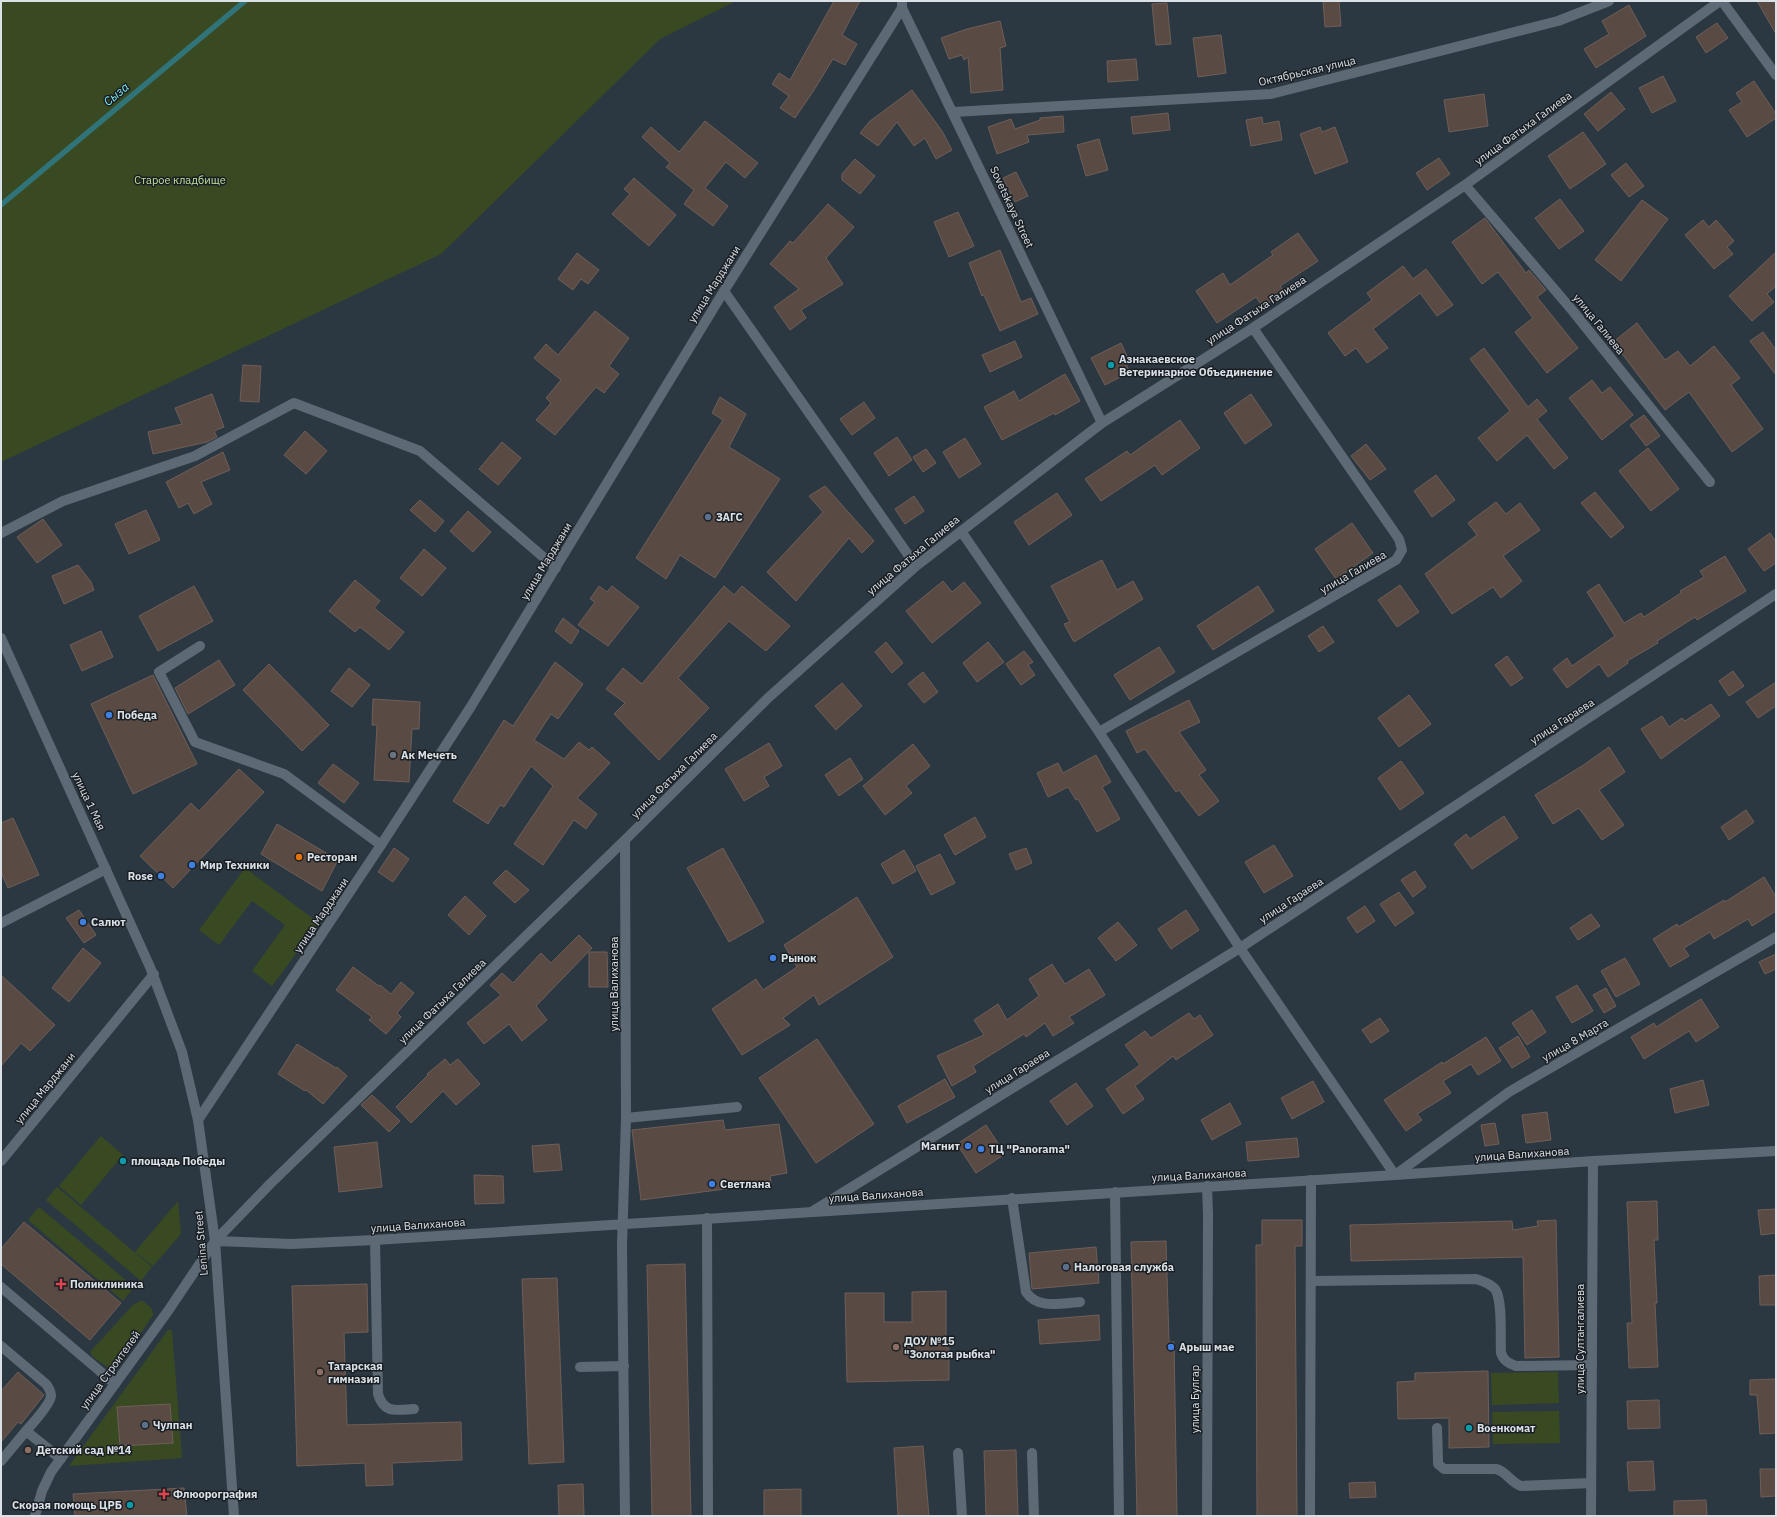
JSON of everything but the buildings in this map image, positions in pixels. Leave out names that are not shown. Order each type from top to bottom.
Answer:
[{"type":"street","name":"Октябрьская улица","points":[[954,112],[1271,94],[1558,21],[1609,1]]},
{"type":"street","points":[[1721,1],[1776,75]]},
{"type":"street","name":"улица Фатыха Галиева","points":[[215,1242],[270,1184],[625,840],[768,698],[916,566],[1102,423],[1253,328],[1465,185],[1721,1]]},
{"type":"street","name":"Sovetskaya Street","points":[[902,4],[1102,423]]},
{"type":"street","name":"улица Марджани","points":[[198,1120],[381,845],[470,708],[724,291],[902,4]]},
{"type":"street","name":"улица Галиева","points":[[1465,185],[1572,310],[1710,482]]},
{"type":"street","points":[[724,291],[916,566]]},
{"type":"street","name":"улица Галиева","points":[[1099,732],[1396,560],[1402,550],[1399,539],[1253,328]]},
{"type":"street","points":[[1,533],[63,501],[195,456],[294,403],[420,451],[556,568]]},
{"type":"street","points":[[962,531],[1099,732],[1240,948],[1395,1175]]},
{"type":"street","name":"улица Гараева","points":[[811,1212],[1240,948],[1776,594]]},
{"type":"street","name":"улица 1 Мая","points":[[1,638],[154,974]]},
{"type":"street","points":[[200,646],[159,672],[195,742],[284,774],[381,845]]},
{"type":"street","name":"улица Валиханова","points":[[625,840],[626,1118],[623,1223],[625,1516]]},
{"type":"street","points":[[1,923],[106,869]]},
{"type":"street","name":"улица 8 Марта","points":[[1395,1175],[1509,1092],[1776,937]]},
{"type":"street","name":"улица Марджани","points":[[1,1161],[154,974]]},
{"type":"street","name":"Lenina Street","points":[[154,974],[182,1052],[198,1120],[215,1242],[234,1516]]},
{"type":"street","points":[[626,1118],[737,1108]]},
{"type":"street","name":"улица Валиханова","points":[[215,1242],[291,1244],[375,1240],[1593,1161],[1776,1151]]},
{"type":"street","name":"улица Султангалиева","points":[[1591,1516],[1593,1161]]},
{"type":"street","points":[[1310,1516],[1312,1281],[1311,1180]]},
{"type":"street","name":"улица Булгар","points":[[1207,1186],[1207,1516]]},
{"type":"street","points":[[1115,1192],[1119,1516]]},
{"type":"street","points":[[1012,1198],[1026,1292],[1030,1298],[1038,1303],[1080,1302]]},
{"type":"street","points":[[707,1218],[708,1516]]},
{"type":"street","points":[[375,1240],[378,1394],[381,1403],[385,1408],[391,1410],[414,1409]]},
{"type":"street","name":"улица Строителей","points":[[35,1516],[46,1481],[61,1458],[215,1242]]},
{"type":"street","points":[[1312,1281],[1476,1279],[1494,1287],[1499,1296],[1501,1353],[1504,1360],[1509,1364],[1516,1366],[1592,1365]]},
{"type":"street","points":[[1,1286],[115,1384]]},
{"type":"street","points":[[1,1346],[46,1384],[50,1389],[51,1397],[49,1402],[1,1461]]},
{"type":"street","points":[[580,1367],[624,1366]]},
{"type":"street","points":[[1437,1428],[1438,1464],[1444,1469],[1496,1468],[1502,1471],[1515,1484],[1521,1486],[1591,1483]]},
{"type":"street","points":[[26,1431],[61,1458]]},
{"type":"street","points":[[958,1453],[962,1516]]},
{"type":"street","points":[[1032,1453],[1034,1516]]},
{"type":"green space","name":"Старое кладбище","points":[[1,1],[736,1],[660,39],[441,254],[1,462]]},
{"type":"green space","points":[[245,868],[319,923],[272,986],[252,971],[285,925],[252,901],[219,945],[199,930]]},
{"type":"green space","points":[[101,1136],[123,1155],[81,1205],[59,1186]]},
{"type":"green space","points":[[57,1187],[152,1267],[141,1281],[46,1200]]},
{"type":"green space","points":[[178,1201],[181,1234],[153,1266],[135,1252]]},
{"type":"green space","points":[[39,1207],[134,1287],[123,1301],[28,1220]]},
{"type":"green space","points":[[143,1301],[152,1309],[153,1315],[120,1364],[116,1367],[107,1367],[91,1355],[91,1351],[133,1305]]},
{"type":"green space","points":[[168,1330],[172,1330],[182,1458],[69,1466]]},
{"type":"green space","points":[[1558,1372],[1559,1403],[1492,1405],[1491,1373]]},
{"type":"green space","points":[[1559,1411],[1560,1443],[1493,1444],[1492,1412]]},
{"type":"waterway","name":"Сыза","points":[[1,205],[245,1]]},
{"type":"place","name":"Азнакаевское Ветеринарное Объединение","points":[[1111,365]]},
{"type":"place","name":"ЗАГС","points":[[708,517]]},
{"type":"place","name":"Победа","points":[[109,715]]},
{"type":"place","name":"Ак Мечеть","points":[[393,755]]},
{"type":"place","name":"Ресторан","points":[[299,857]]},
{"type":"place","name":"Мир Техники","points":[[192,865]]},
{"type":"place","name":"Rose","points":[[161,876]]},
{"type":"place","name":"Салют","points":[[83,922]]},
{"type":"place","name":"Рынок","points":[[773,958]]},
{"type":"place","name":"Магнит","points":[[968,1146]]},
{"type":"place","name":"ТЦ \"Panorama\"","points":[[981,1149]]},
{"type":"place","name":"площадь Победы","points":[[123,1161]]},
{"type":"place","name":"Светлана","points":[[712,1184]]},
{"type":"place","name":"Налоговая служба","points":[[1066,1267]]},
{"type":"place","name":"Поликлиника","points":[[61,1284]]},
{"type":"place","name":"ДОУ №15 \"Золотая рыбка\"","points":[[896,1347]]},
{"type":"place","name":"Арыш мае","points":[[1171,1347]]},
{"type":"place","name":"Татарская гимназия","points":[[320,1372]]},
{"type":"place","name":"Чулпан","points":[[145,1425]]},
{"type":"place","name":"Военкомат","points":[[1469,1428]]},
{"type":"place","name":"Детский сад №14","points":[[28,1450]]},
{"type":"place","name":"Флюорография","points":[[164,1494]]},
{"type":"place","name":"Скорая помощь ЦРБ","points":[[130,1505]]}]
